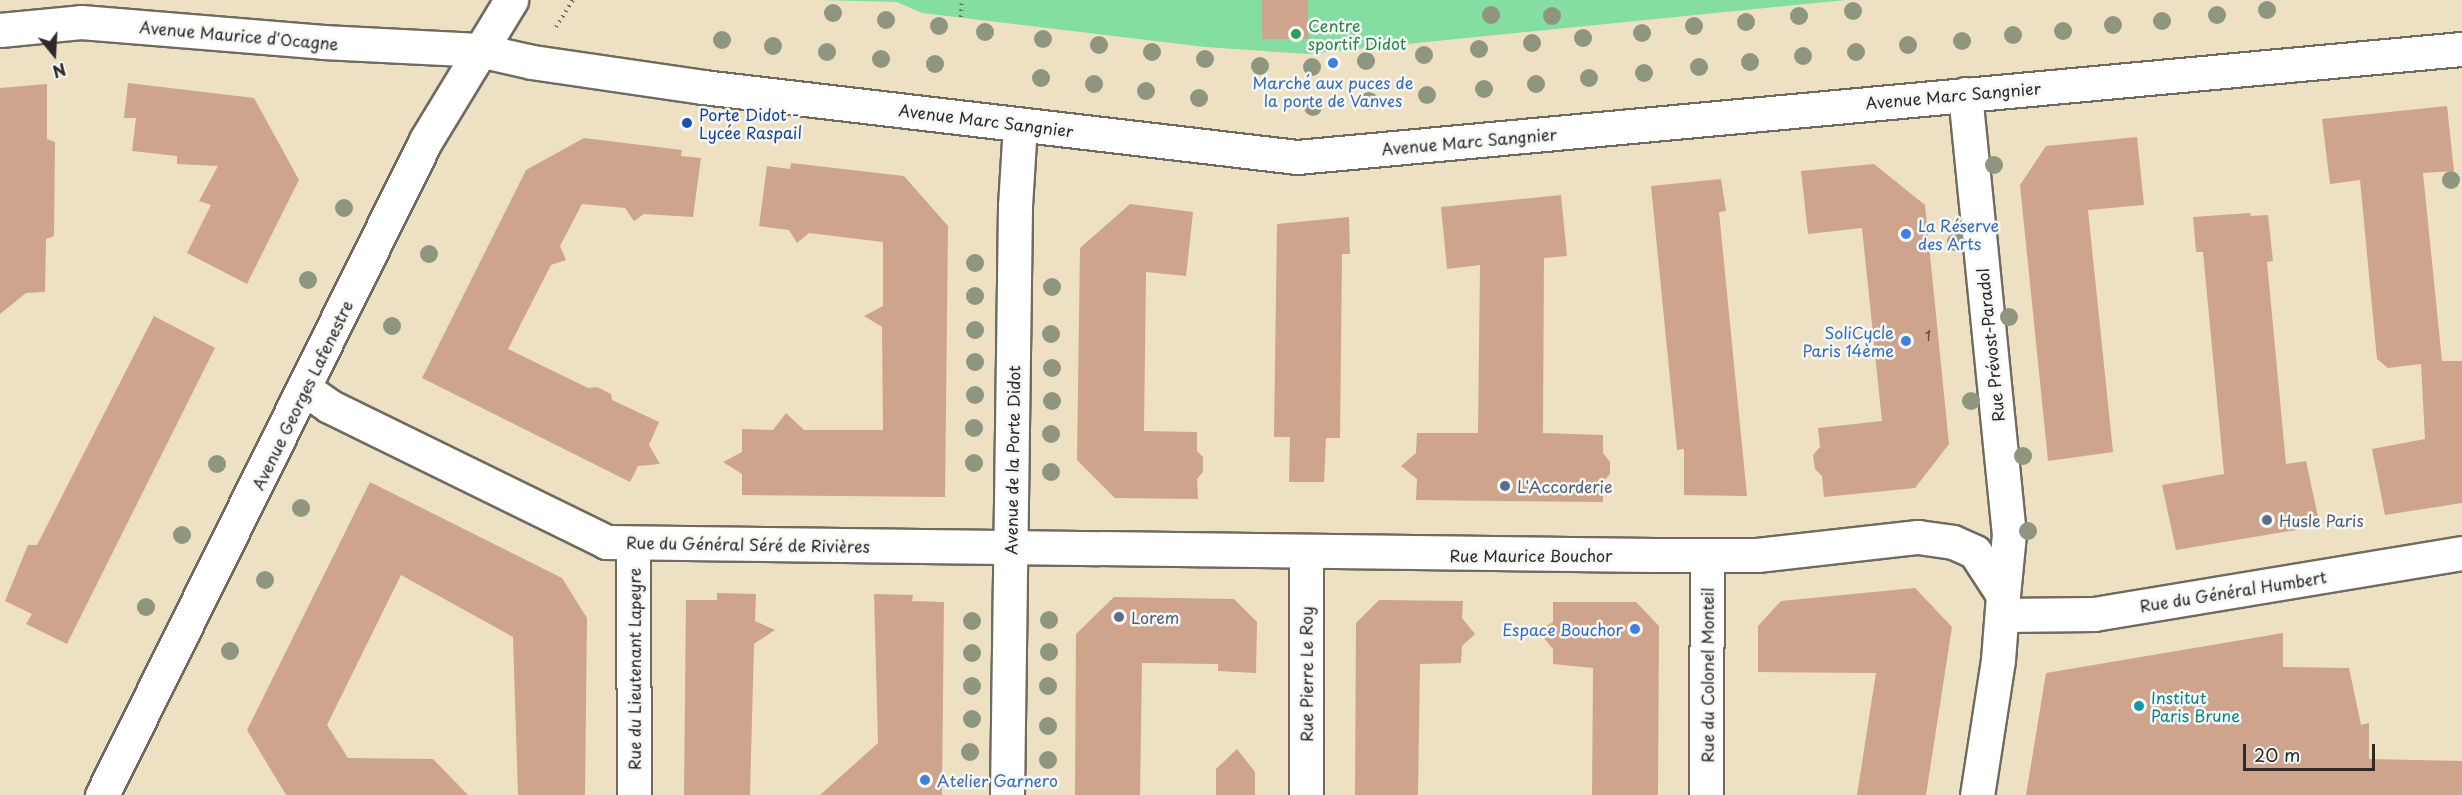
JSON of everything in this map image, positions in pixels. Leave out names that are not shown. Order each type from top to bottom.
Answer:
[{"type":"street","name":"Avenue Georges Lafenestre","points":[[102,795],[426,141],[511,0]]},
{"type":"street","name":"Avenue Maurice d'Ocagne","points":[[0,30],[81,22],[323,42],[479,50]]},
{"type":"street","name":"Avenue Marc Sangnier","points":[[479,50],[532,62],[703,87],[1297,157],[2462,50]]},
{"type":"street","name":"Rue Prévost-Paradol","points":[[1965,94],[2009,534],[1977,795]]},
{"type":"street","name":"Avenue de la Porte Didot","points":[[1008,795],[1015,206],[1020,125]]},
{"type":"street","name":"Rue du Général Séré de Rivières","points":[[305,389],[329,406],[606,542],[1011,545]]},
{"type":"street","name":"Rue Maurice Bouchor","points":[[1011,545],[1306,553],[1757,555],[1918,537],[1953,542],[1975,552],[2002,605]]},
{"type":"street","name":"Rue du Lieutenant Lapeyre","points":[[633,543],[634,795]]},
{"type":"street","name":"Rue Pierre Le Roy","points":[[1306,553],[1306,795]]},
{"type":"street","name":"Rue du Général Humbert","points":[[2002,605],[2094,614],[2462,553]]},
{"type":"street","name":"Rue du Colonel Monteil","points":[[1706,795],[1707,555]]},
{"type":"path","points":[[961,17],[962,0]]},
{"type":"green space","name":"Centre sportif Didot","points":[[819,0],[1846,0],[1308,54],[1205,47],[922,13],[897,2]]},
{"type":"building","points":[[1262,0],[1308,0],[1308,39],[1262,39]]},
{"type":"building","points":[[128,83],[254,98],[299,180],[247,284],[187,253],[211,205],[199,201],[218,166],[177,164],[177,156],[132,151],[136,118],[124,118]]},
{"type":"building","points":[[47,84],[47,139],[55,142],[54,236],[46,239],[45,292],[26,293],[0,314],[0,88]]},
{"type":"building","points":[[2447,106],[2454,171],[2423,173],[2442,361],[2462,361],[2462,503],[2385,515],[2372,449],[2425,439],[2421,364],[2388,368],[2377,359],[2360,180],[2330,184],[2322,119]]},
{"type":"building","points":[[2137,137],[2144,205],[2088,210],[2113,452],[2048,461],[2020,185],[2046,146]]},
{"type":"building","points":[[584,138],[682,150],[681,156],[701,158],[693,217],[644,214],[634,221],[625,208],[582,204],[560,246],[566,260],[551,265],[508,349],[588,388],[597,387],[611,394],[612,400],[659,422],[649,445],[660,464],[638,466],[630,482],[422,378],[526,170]]},
{"type":"building","points":[[791,163],[904,176],[948,226],[945,497],[742,495],[742,474],[723,462],[742,452],[742,429],[773,430],[786,413],[804,430],[883,430],[882,327],[864,316],[883,306],[883,242],[809,233],[797,243],[789,230],[759,226],[767,166],[790,169]]},
{"type":"building","points":[[1874,164],[1925,205],[1949,444],[1915,488],[1824,497],[1822,476],[1815,469],[1813,455],[1820,447],[1818,428],[1882,421],[1862,228],[1808,234],[1801,171]]},
{"type":"building","points":[[1721,179],[1726,211],[1719,212],[1747,496],[1684,495],[1684,449],[1677,450],[1651,186]]},
{"type":"building","points":[[1561,195],[1567,256],[1544,258],[1543,433],[1603,435],[1603,453],[1610,462],[1610,474],[1603,482],[1603,502],[1416,500],[1417,479],[1401,466],[1416,453],[1417,433],[1478,433],[1480,265],[1447,269],[1441,207]]},
{"type":"building","points":[[1130,204],[1193,212],[1186,276],[1146,272],[1144,431],[1197,432],[1197,451],[1203,457],[1203,472],[1197,479],[1198,499],[1115,498],[1077,460],[1080,248]]},
{"type":"building","points":[[2250,213],[2251,216],[2268,215],[2273,261],[2267,262],[2286,464],[2306,461],[2320,526],[2176,550],[2162,485],[2224,474],[2203,252],[2196,252],[2193,217]]},
{"type":"building","points":[[1349,217],[1350,254],[1342,254],[1340,438],[1326,438],[1324,482],[1289,482],[1290,437],[1274,437],[1277,224]]},
{"type":"building","points":[[154,316],[215,348],[67,644],[26,624],[32,614],[5,601],[28,545],[37,545]]},
{"type":"building","points":[[370,482],[562,578],[587,618],[585,795],[518,795],[513,637],[401,575],[327,725],[348,758],[433,759],[468,795],[286,795],[247,730]]},
{"type":"building","points":[[1915,588],[1952,627],[1926,795],[1857,795],[1876,673],[1758,672],[1758,626],[1781,601]]},
{"type":"building","points":[[717,593],[756,594],[755,621],[775,630],[754,644],[750,795],[684,795],[686,600],[717,600]]},
{"type":"building","points":[[874,594],[913,595],[912,601],[944,602],[942,795],[820,795],[878,743]]},
{"type":"building","points":[[1114,597],[1234,599],[1257,622],[1256,673],[1218,671],[1218,664],[1142,663],[1140,795],[1075,795],[1076,634]]},
{"type":"building","points":[[1379,600],[1463,601],[1462,618],[1475,634],[1462,646],[1461,663],[1420,664],[1418,795],[1355,795],[1356,623]]},
{"type":"building","points":[[1553,602],[1636,602],[1659,626],[1658,795],[1592,795],[1593,668],[1553,664],[1553,649],[1538,631],[1553,622]]},
{"type":"building","name":"Institut Paris Brune","points":[[2283,633],[2283,667],[2349,668],[2361,725],[2369,723],[2369,759],[2462,761],[2462,795],[2026,795],[2046,673]]},
{"type":"building","points":[[1237,749],[1255,772],[1255,795],[1216,795],[1216,769]]},
{"type":"place","name":"Centre sportif Didot","points":[[1296,34]]},
{"type":"place","name":"Marché aux puces de la porte de Vanves","points":[[1333,63]]},
{"type":"place","name":"Porte Didot - Lycée Raspail","points":[[687,123]]},
{"type":"place","name":"La Réserve des Arts","points":[[1906,234]]},
{"type":"place","name":"SoliCycle Paris 14ème","points":[[1906,341]]},
{"type":"place","name":"L'Accorderie","points":[[1505,486]]},
{"type":"place","name":"Husle Paris","points":[[2267,520]]},
{"type":"place","name":"Lorem","points":[[1119,617]]},
{"type":"place","name":"Espace Bouchor","points":[[1635,629]]},
{"type":"place","name":"Institut Paris Brune","points":[[2139,706]]},
{"type":"place","name":"Atelier Garnero","points":[[925,780]]}]
